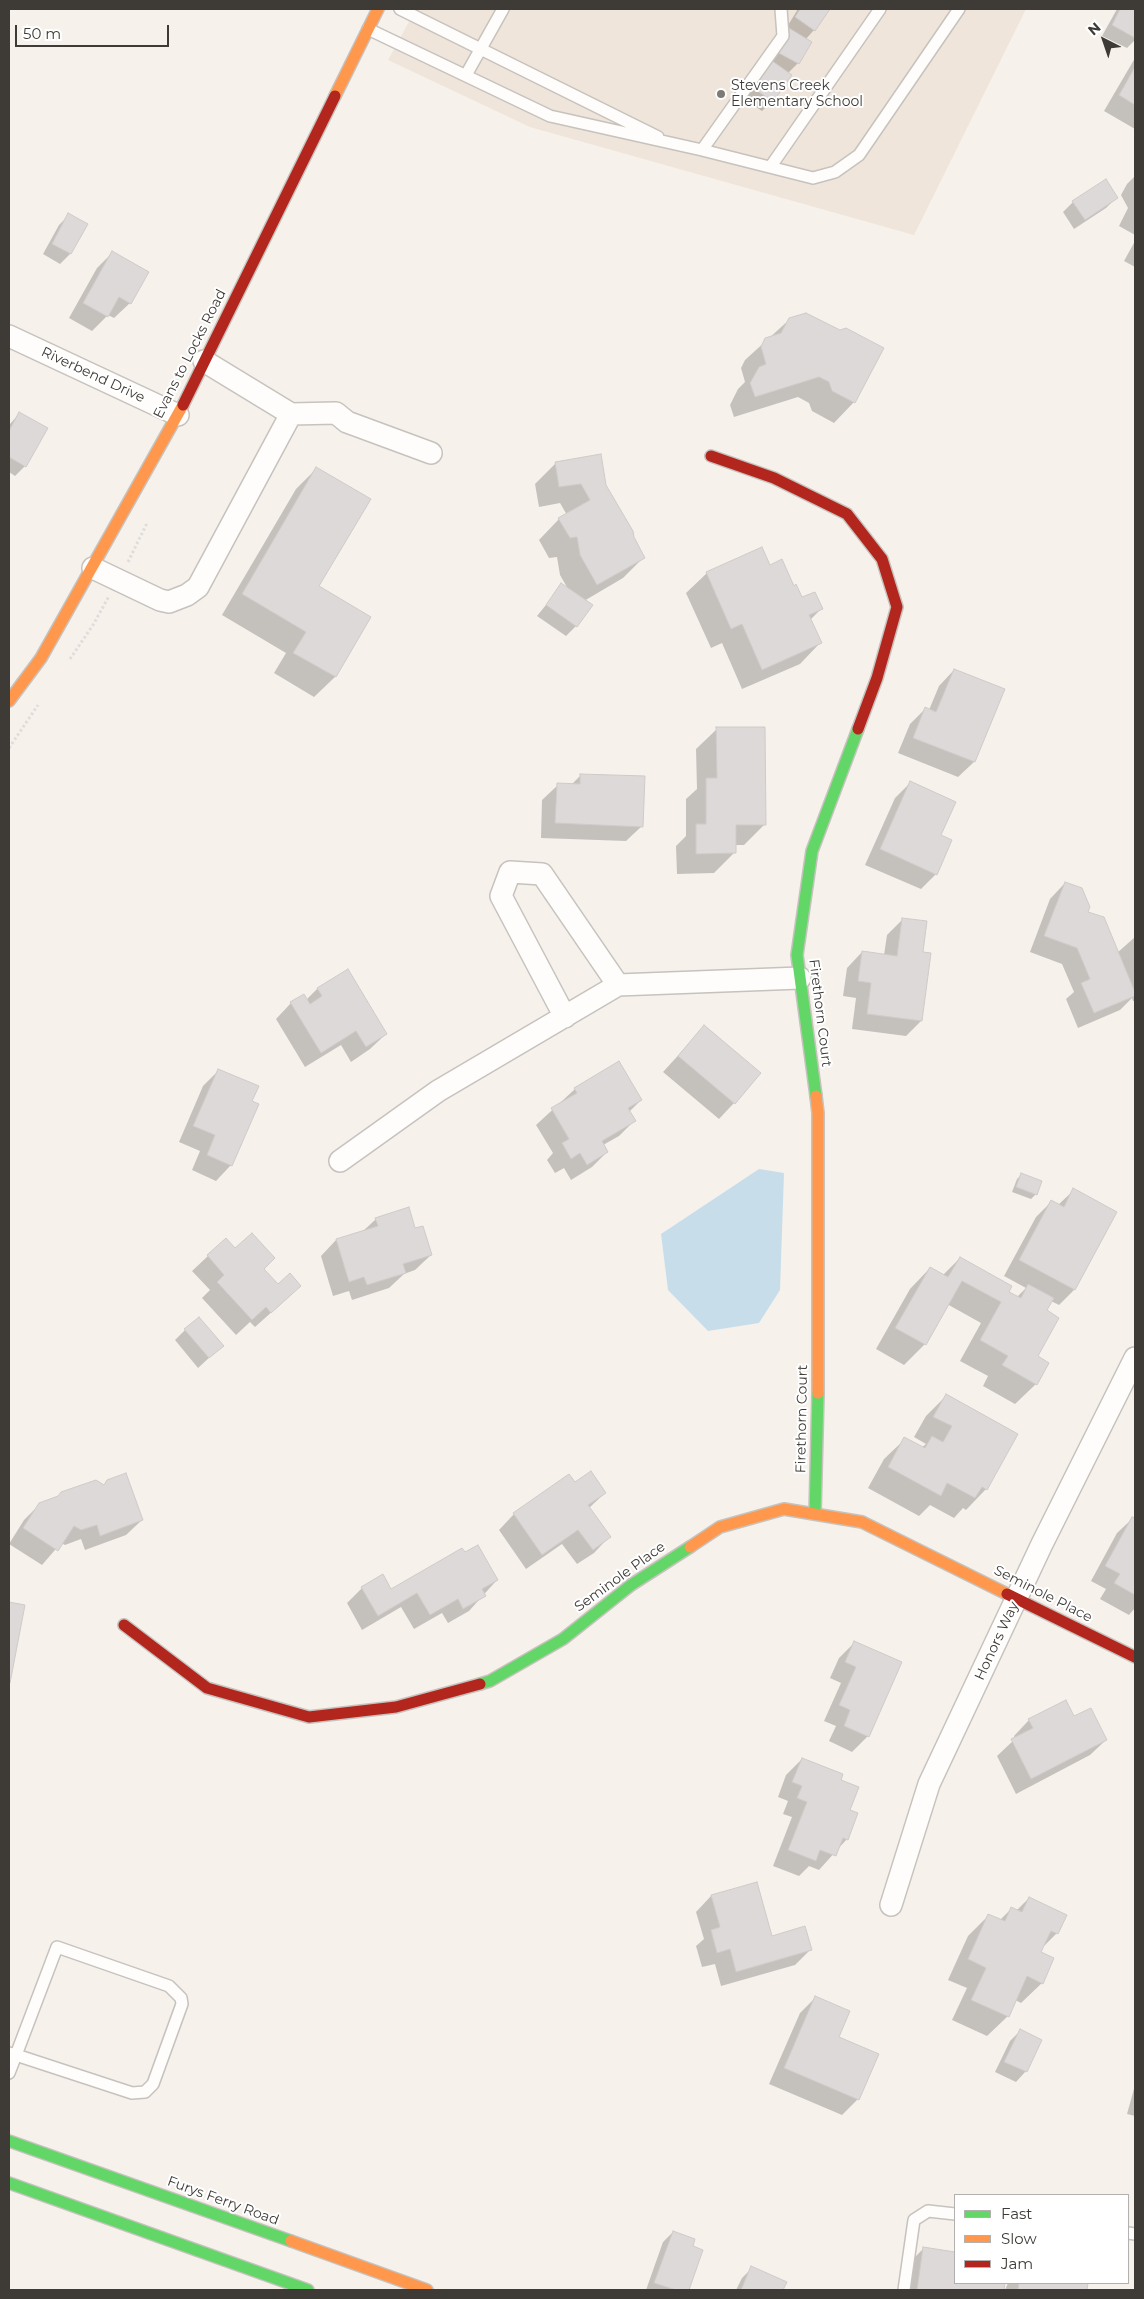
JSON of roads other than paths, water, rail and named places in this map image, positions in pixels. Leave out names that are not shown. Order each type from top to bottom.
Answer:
[{"type":"street","name":"Evans to Locks Road","points":[[9,701],[41,658],[178,415],[378,9]]},
{"type":"street","name":"Riverbend Drive","points":[[9,336],[178,415]]},
{"type":"street","points":[[204,361],[291,414],[336,413],[347,422],[431,453]]},
{"type":"street","points":[[93,568],[160,600],[169,602],[187,595],[198,587],[291,414]]},
{"type":"street","name":"Firethorn Court","points":[[711,456],[774,478],[847,514],[882,559],[898,607],[877,678],[812,851],[797,956],[818,1113],[818,1417],[815,1514]]},
{"type":"street","points":[[565,1017],[501,896],[510,872],[542,874],[618,985]]},
{"type":"street","points":[[340,1161],[438,1091],[618,985],[800,978]]},
{"type":"street","name":"Honors Way","points":[[891,1905],[929,1784],[1017,1597],[1135,1358]]},
{"type":"street","name":"Seminole Place","points":[[124,1625],[207,1688],[309,1716],[396,1707],[490,1681],[563,1639],[631,1585],[720,1527],[784,1509],[862,1522],[1135,1657]]},
{"type":"street","name":"Furys Ferry Road","points":[[9,2141],[427,2290]]},
{"type":"street","points":[[9,2183],[308,2290]]},
{"type":"lane","points":[[400,9],[672,144]]},
{"type":"lane","points":[[466,75],[503,9]]},
{"type":"lane","points":[[702,150],[783,36],[781,9]]},
{"type":"lane","points":[[771,166],[880,9]]},
{"type":"lane","points":[[368,29],[550,116],[771,166],[813,178],[835,172],[859,156],[959,9]]},
{"type":"lane","points":[[9,2073],[12,2054],[57,1947],[169,1986],[181,1998],[182,2004],[153,2084],[145,2092],[132,2092],[12,2054]]},
{"type":"lane","points":[[904,2290],[914,2220],[928,2211],[954,2214]]},
{"type":"water","points":[[759,1169],[784,1173],[780,1290],[759,1323],[708,1331],[668,1290],[661,1234]]},
{"type":"place","name":"Stevens Creek Elementary School","points":[[721,94]]}]
